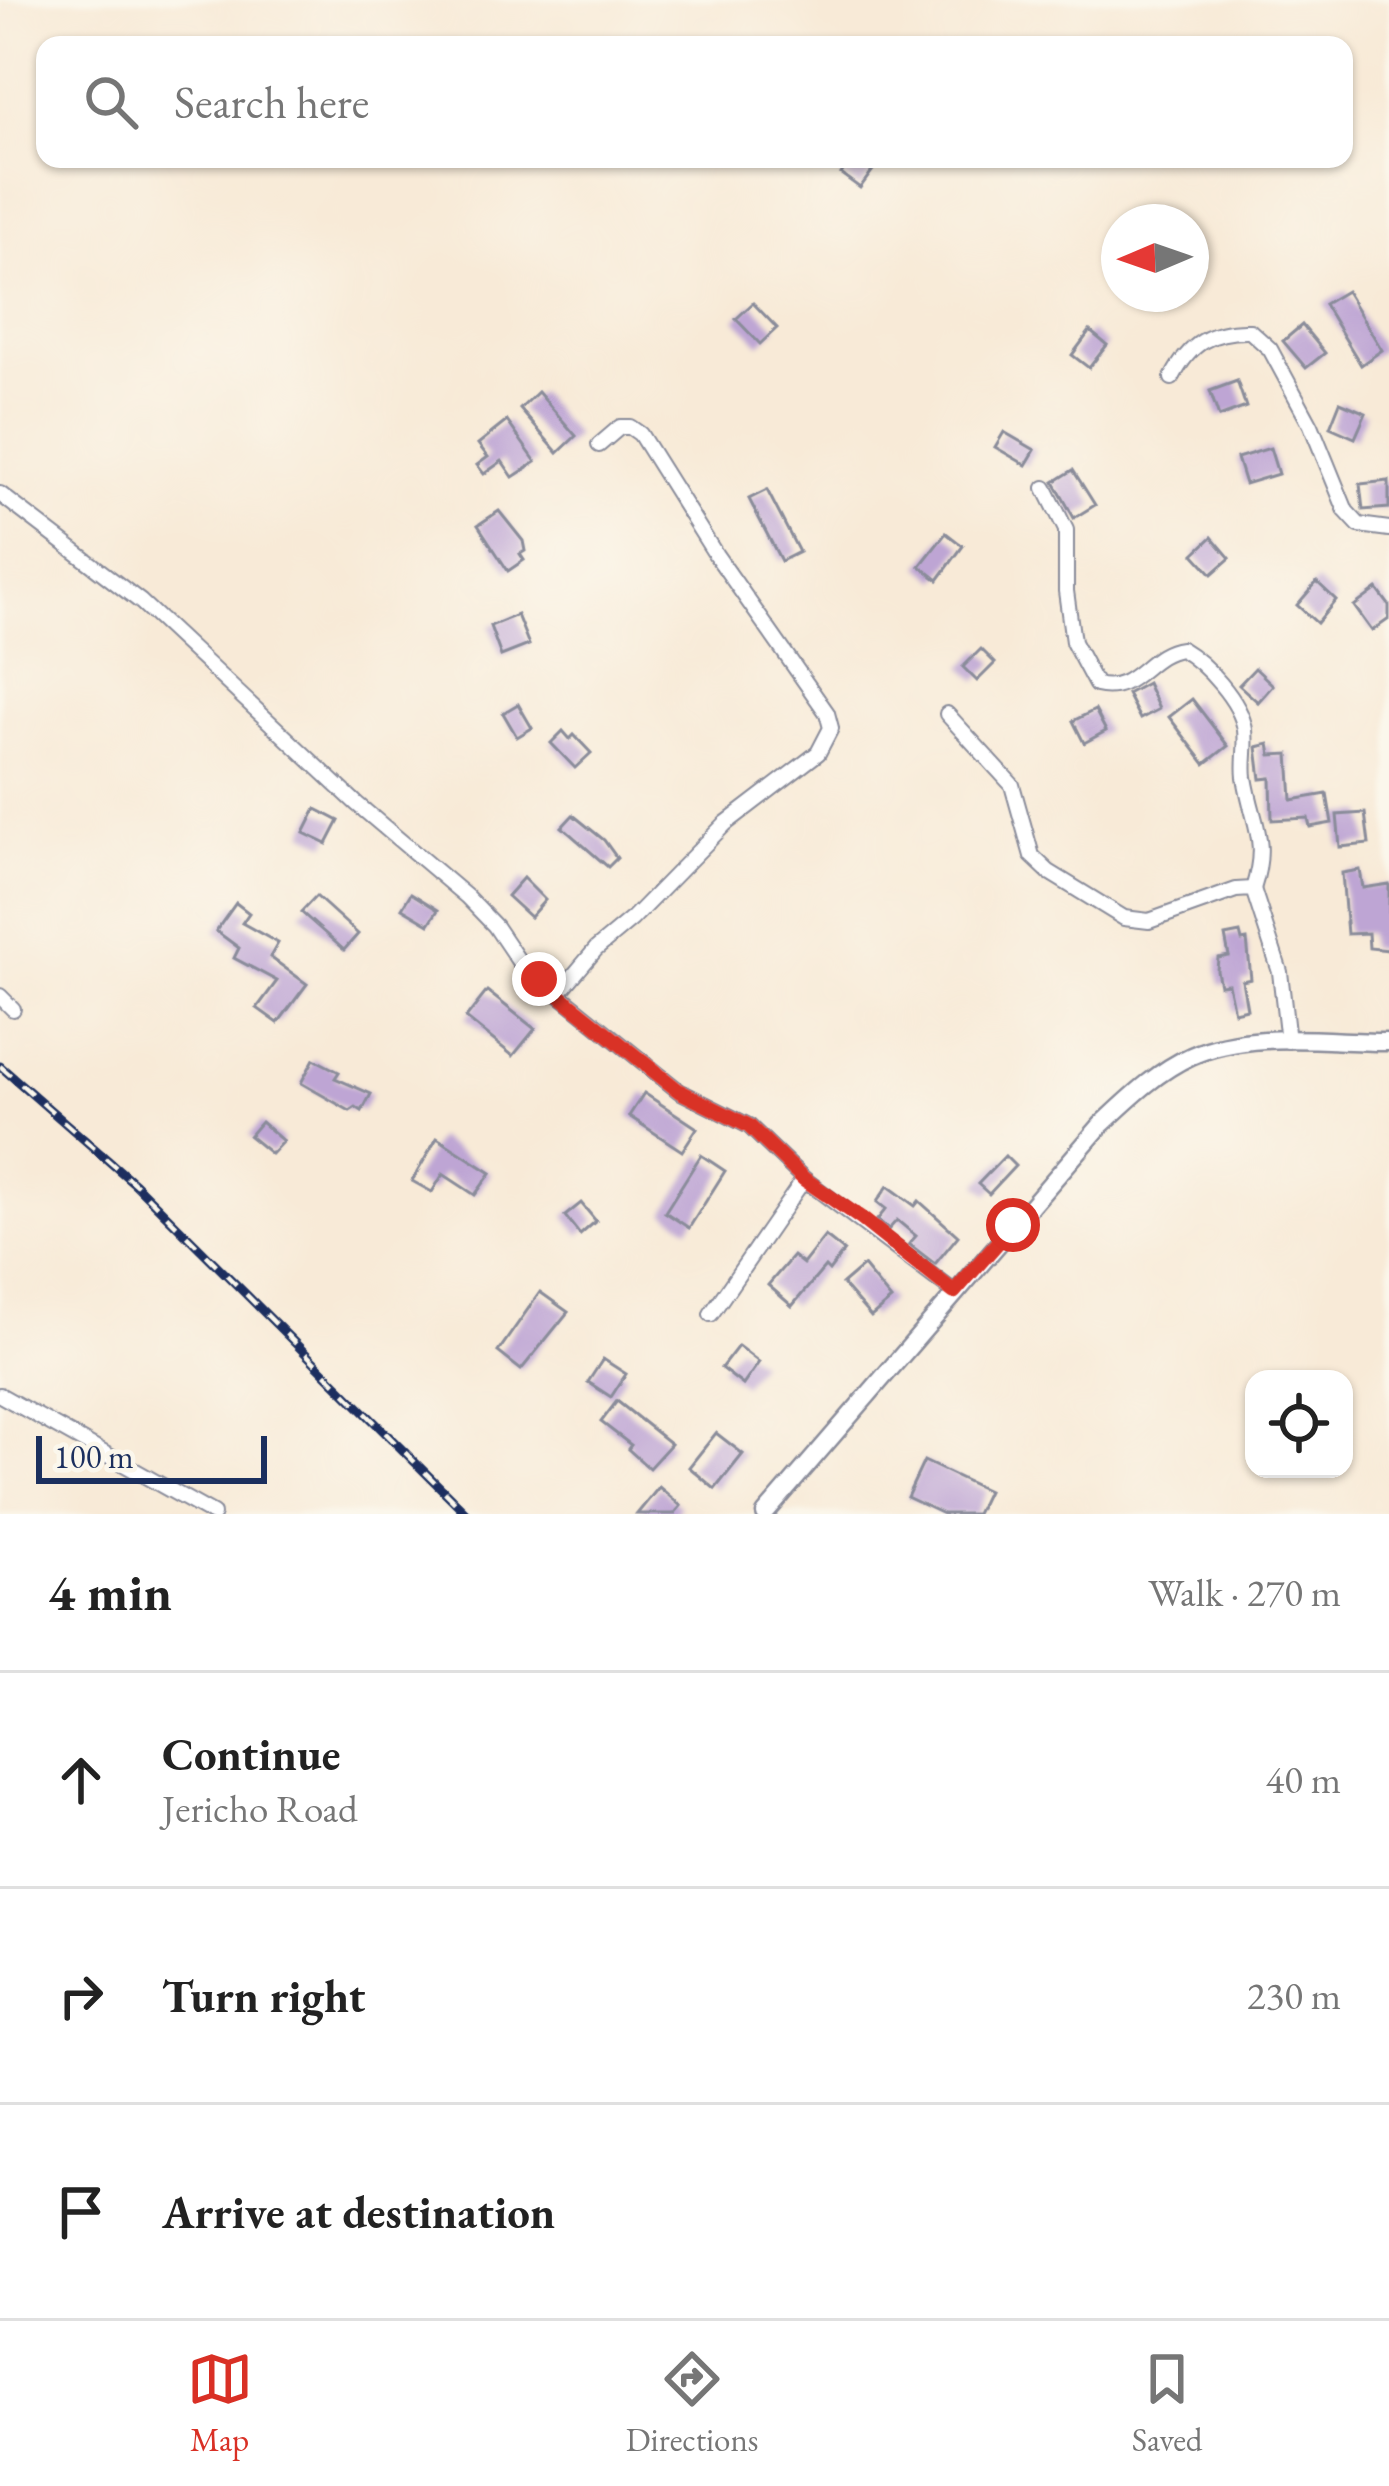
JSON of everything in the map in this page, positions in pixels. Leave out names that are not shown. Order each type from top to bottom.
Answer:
[{"type":"street","points":[[1172,378],[1193,346],[1213,333],[1250,331],[1270,349],[1311,425],[1346,511],[1360,525],[1389,529]]},
{"type":"street","points":[[558,994],[596,949],[725,824],[818,752],[831,728],[827,713],[716,556],[640,434],[620,427],[599,446]]},
{"type":"street","points":[[1046,488],[1066,530],[1066,591],[1073,642],[1096,685],[1116,688],[1130,683],[1157,658],[1181,649],[1196,658],[1242,715],[1244,772],[1263,856],[1253,890],[1280,972],[1288,1041]]},
{"type":"street","points":[[0,494],[141,602],[357,804],[467,897],[495,926],[520,963],[679,1091],[749,1126],[804,1179],[954,1292]]},
{"type":"street","points":[[947,714],[1012,785],[1032,856],[1049,872],[1124,918],[1149,921],[1235,890],[1253,890]]},
{"type":"street","points":[[0,996],[14,1009]]},
{"type":"street","points":[[765,1514],[1101,1125],[1149,1081],[1190,1057],[1227,1044],[1389,1042]]},
{"type":"street","points":[[711,1314],[804,1179]]},
{"type":"street","points":[[0,1395],[213,1514]]},
{"type":"building","points":[[845,168],[874,168],[860,188],[841,174]]},
{"type":"building","points":[[1346,291],[1382,350],[1361,365],[1324,304]]},
{"type":"building","points":[[753,303],[777,328],[760,344],[736,319]]},
{"type":"building","points":[[1302,325],[1325,353],[1306,368],[1283,341]]},
{"type":"building","points":[[1090,331],[1107,345],[1089,368],[1072,355]]},
{"type":"building","points":[[1237,381],[1246,407],[1219,417],[1210,391]]},
{"type":"building","points":[[538,392],[576,436],[558,453],[520,409]]},
{"type":"building","points":[[1340,402],[1366,413],[1355,438],[1330,427]]},
{"type":"building","points":[[507,421],[536,462],[513,477],[502,461],[484,474],[477,465],[488,457],[478,444]]},
{"type":"building","points":[[1004,432],[1035,450],[1026,465],[995,447]]},
{"type":"building","points":[[1270,448],[1278,474],[1245,484],[1237,458]]},
{"type":"building","points":[[1073,470],[1095,505],[1074,518],[1054,482]]},
{"type":"building","points":[[1389,481],[1389,508],[1363,510],[1360,484]]},
{"type":"building","points":[[767,490],[799,552],[781,561],[749,499]]},
{"type":"building","points":[[499,511],[523,541],[525,551],[520,554],[524,560],[508,571],[478,525]]},
{"type":"building","points":[[946,533],[963,546],[938,580],[920,566]]},
{"type":"building","points":[[1212,537],[1230,558],[1212,574],[1194,554]]},
{"type":"building","points":[[1317,582],[1336,600],[1317,623],[1297,605]]},
{"type":"building","points":[[1377,589],[1389,605],[1389,619],[1372,631],[1354,606]]},
{"type":"building","points":[[517,615],[529,645],[501,656],[490,626]]},
{"type":"building","points":[[981,649],[995,663],[977,681],[963,667]]},
{"type":"building","points":[[1255,668],[1273,685],[1258,702],[1239,685]]},
{"type":"building","points":[[1147,683],[1159,709],[1140,719],[1127,694]]},
{"type":"building","points":[[1192,699],[1228,746],[1205,764],[1169,717]]},
{"type":"building","points":[[518,704],[532,728],[517,737],[503,713]]},
{"type":"building","points":[[1095,710],[1106,731],[1084,743],[1073,721]]},
{"type":"building","points":[[563,731],[570,739],[574,735],[591,753],[575,768],[551,743]]},
{"type":"building","points":[[1269,744],[1271,755],[1289,754],[1292,800],[1327,794],[1332,823],[1310,827],[1308,818],[1272,820],[1271,778],[1261,779],[1257,747]]},
{"type":"building","points":[[316,809],[339,821],[327,844],[304,833]]},
{"type":"building","points":[[1365,813],[1369,844],[1340,847],[1337,815]]},
{"type":"building","points":[[573,815],[604,840],[617,858],[608,867],[562,827]]},
{"type":"building","points":[[1360,870],[1363,888],[1389,884],[1389,950],[1369,948],[1368,933],[1347,934],[1342,873]]},
{"type":"building","points":[[523,878],[545,900],[530,917],[507,896]]},
{"type":"building","points":[[411,893],[438,910],[429,924],[402,908]]},
{"type":"building","points":[[316,896],[358,934],[344,950],[301,912]]},
{"type":"building","points":[[236,903],[249,913],[242,923],[278,943],[270,957],[307,984],[278,1023],[257,1008],[277,981],[234,958],[239,948],[216,931]]},
{"type":"building","points":[[1240,933],[1242,941],[1247,940],[1251,979],[1242,981],[1247,1009],[1234,1012],[1228,984],[1220,985],[1217,971],[1218,958],[1229,956],[1225,936]]},
{"type":"building","points":[[487,991],[535,1029],[513,1056],[466,1018]]},
{"type":"building","points":[[314,1059],[339,1072],[335,1078],[371,1094],[362,1111],[356,1107],[350,1111],[301,1083]]},
{"type":"building","points":[[644,1093],[697,1128],[682,1151],[629,1116]]},
{"type":"building","points":[[261,1122],[283,1141],[271,1154],[249,1136]]},
{"type":"building","points":[[437,1138],[491,1173],[475,1195],[443,1174],[432,1192],[412,1181]]},
{"type":"building","points":[[701,1155],[725,1171],[689,1228],[665,1212]]},
{"type":"building","points":[[1005,1156],[1015,1166],[989,1194],[978,1184]]},
{"type":"building","points":[[888,1186],[915,1206],[919,1201],[958,1236],[935,1264],[909,1244],[916,1236],[897,1220],[889,1229],[877,1220],[886,1209],[877,1202]]},
{"type":"building","points":[[581,1203],[596,1221],[580,1235],[565,1216]]},
{"type":"building","points":[[825,1236],[844,1251],[792,1306],[768,1285],[793,1256],[803,1264]]},
{"type":"building","points":[[863,1266],[891,1300],[871,1317],[842,1284]]},
{"type":"building","points":[[540,1292],[568,1312],[521,1370],[498,1352]]},
{"type":"building","points":[[738,1346],[759,1362],[743,1385],[721,1368]]},
{"type":"building","points":[[603,1359],[626,1374],[611,1397],[588,1382]]},
{"type":"building","points":[[617,1401],[671,1444],[649,1468],[628,1449],[631,1445],[601,1422]]},
{"type":"building","points":[[716,1433],[743,1454],[715,1489],[689,1467]]},
{"type":"building","points":[[924,1461],[987,1491],[976,1514],[943,1514],[907,1497]]},
{"type":"building","points":[[659,1487],[681,1506],[674,1514],[637,1514]]},
{"type":"railway","points":[[0,1066],[135,1184],[467,1514]]},
{"type":"route","points":[[539,979],[679,1091],[749,1126],[804,1179],[954,1292],[1013,1225]]}]
